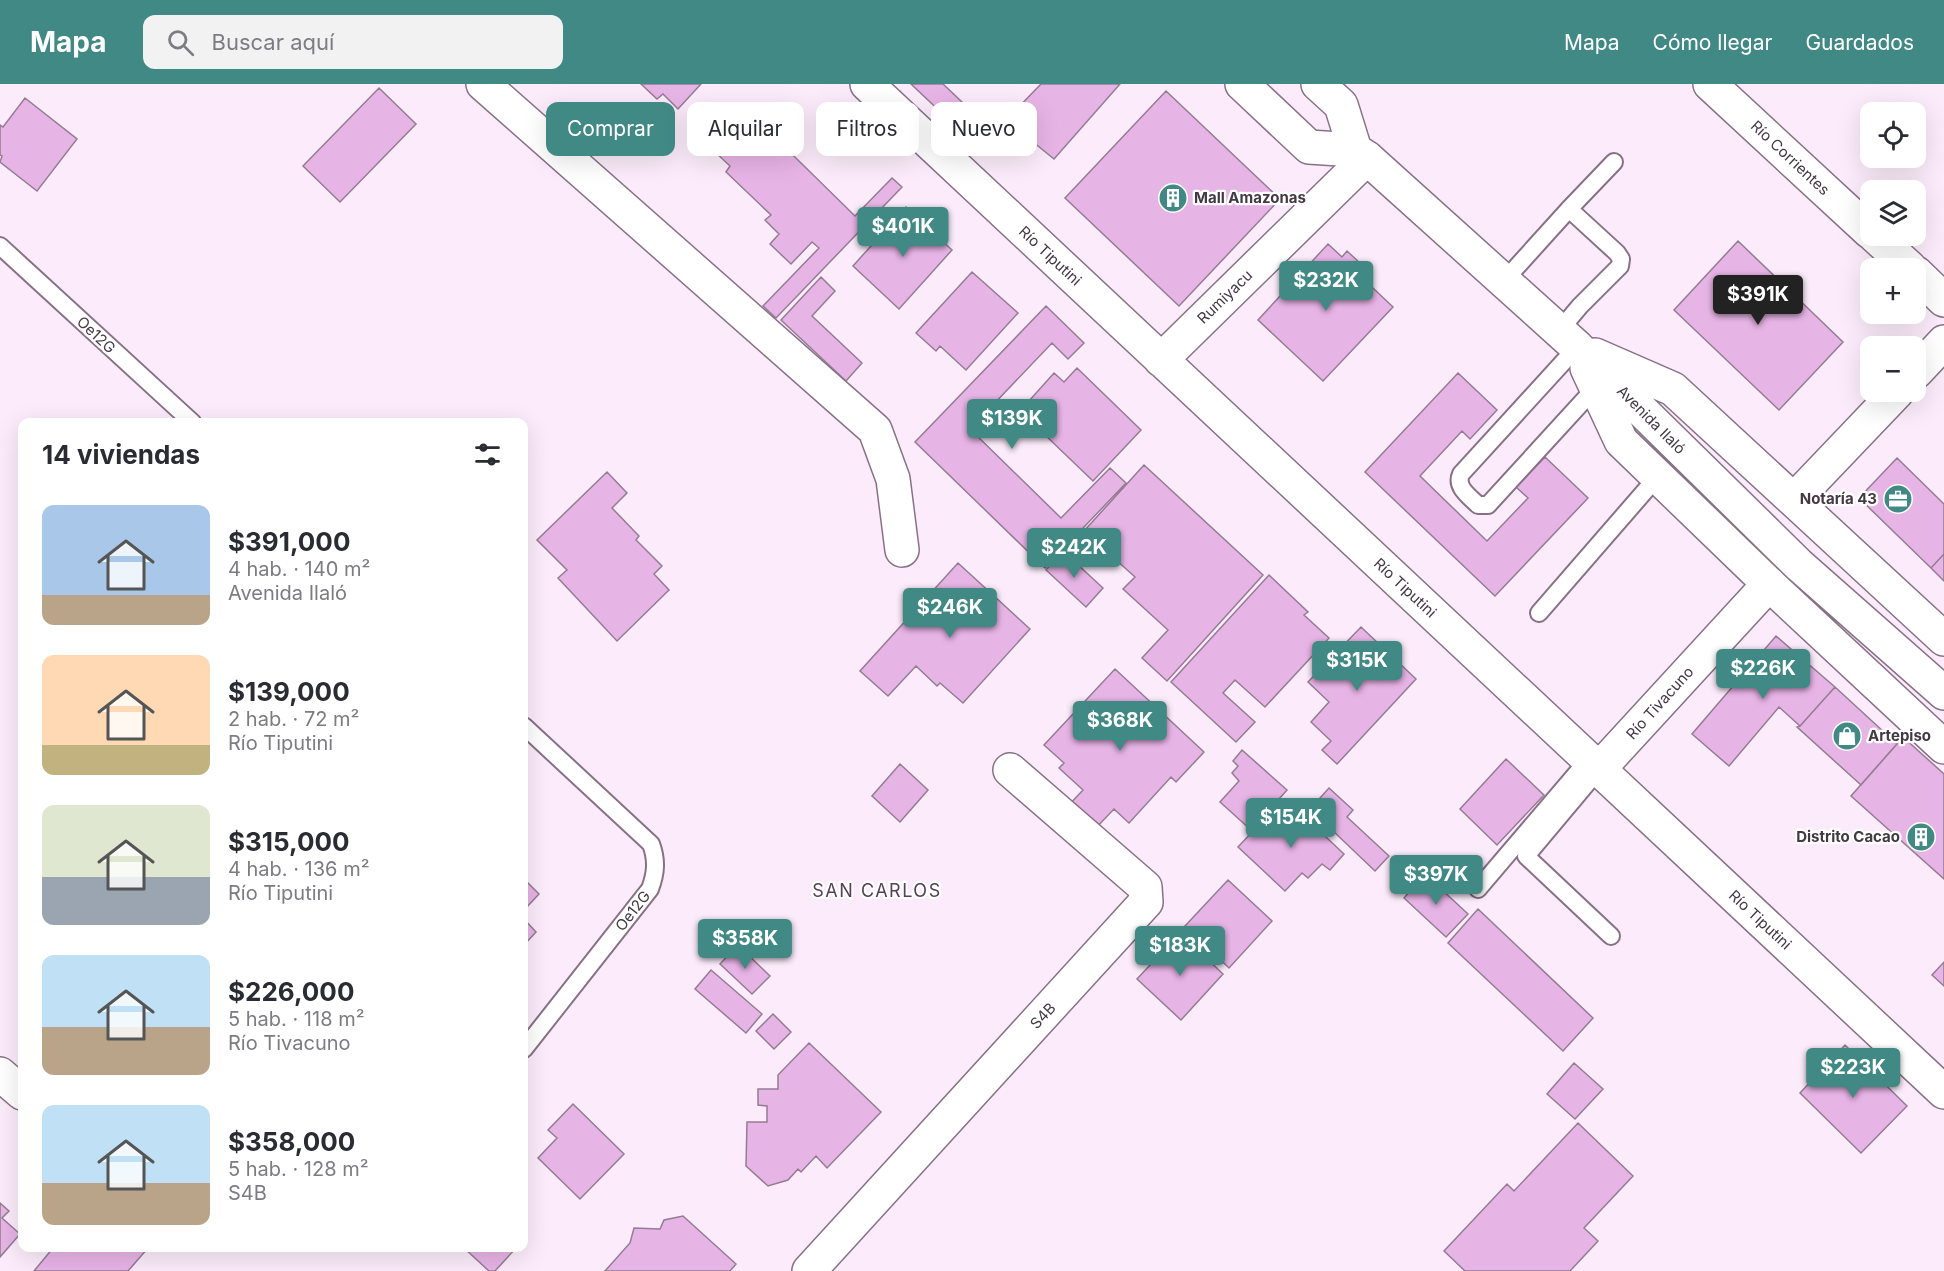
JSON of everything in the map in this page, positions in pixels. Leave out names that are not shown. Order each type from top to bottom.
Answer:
[{"type":"street","points":[[483,84],[875,430],[893,479],[902,550]]},
{"type":"street","name":"Río Tiputini","points":[[867,84],[1944,1092]]},
{"type":"street","points":[[1242,84],[1309,147],[1361,154],[1341,105],[1318,84]]},
{"type":"street","name":"Río Corrientes","points":[[1710,84],[1860,223]]},
{"type":"street","name":"Rumiyacu","points":[[1161,360],[1361,154]]},
{"type":"street","name":"Avenida Ilaló","points":[[1361,154],[1568,339],[1791,557],[1944,693]]},
{"type":"street","points":[[1886,246],[1899,258]]},
{"type":"street","points":[[1926,283],[1944,300]]},
{"type":"street","points":[[1568,339],[1596,387],[1621,441],[1769,584],[1944,747]]},
{"type":"street","points":[[1568,339],[1673,389],[1944,639]]},
{"type":"street","points":[[1926,361],[1944,342]]},
{"type":"street","points":[[1794,500],[1887,402]]},
{"type":"street","name":"Río Tivacuno","points":[[1594,764],[1769,584]]},
{"type":"street","name":"S4B","points":[[809,1271],[1146,902],[1145,887],[1010,770]]},
{"type":"street","points":[[0,1074],[18,1090]]},
{"type":"lane","points":[[1503,282],[1614,162]]},
{"type":"lane","points":[[1569,209],[1617,253],[1621,259],[1620,266],[1580,306],[1568,339],[1461,474],[1458,480],[1460,487],[1478,505],[1488,505],[1596,387]]},
{"type":"lane","name":"Oe12G","points":[[0,246],[188,418]]},
{"type":"lane","points":[[1539,613],[1658,476]]},
{"type":"lane","name":"Oe12G","points":[[528,730],[651,844],[656,856],[655,876],[651,889],[528,1044]]},
{"type":"lane","points":[[1478,889],[1594,764]]},
{"type":"lane","points":[[1594,764],[1526,856],[1611,936]]},
{"type":"building","points":[[641,84],[701,84],[678,109],[675,102],[671,102],[663,94],[657,99]]},
{"type":"building","points":[[911,84],[943,84],[962,102],[931,102]]},
{"type":"building","points":[[1041,84],[1120,84],[1054,159],[1037,145],[1037,102],[1024,102]]},
{"type":"building","points":[[379,88],[416,124],[340,202],[303,166]]},
{"type":"building","name":"Mall Amazonas","points":[[1166,91],[1280,199],[1179,306],[1065,198]]},
{"type":"building","points":[[25,98],[77,139],[37,191],[0,162],[2,156],[0,155],[0,125],[3,127]]},
{"type":"building","points":[[719,156],[794,156],[855,216],[892,178],[902,187],[776,318],[763,306],[819,248],[812,242],[791,264],[770,244],[779,234],[765,220],[771,215],[726,172],[730,166]]},
{"type":"building","points":[[906,207],[952,250],[899,309],[853,266]]},
{"type":"building","points":[[1738,241],[1843,342],[1779,410],[1674,310]]},
{"type":"building","points":[[1328,244],[1342,257],[1347,251],[1361,264],[1355,271],[1393,307],[1323,381],[1258,320]]},
{"type":"building","points":[[972,272],[1018,313],[966,370],[940,346],[936,351],[916,333]]},
{"type":"building","points":[[821,277],[835,291],[812,316],[862,363],[846,381],[781,320]]},
{"type":"building","points":[[1046,306],[1084,343],[1068,359],[1052,343],[970,429],[1061,518],[1110,468],[1126,483],[1045,568],[915,442]]},
{"type":"building","points":[[1077,368],[1141,430],[1093,481],[1020,411],[1054,373],[1064,382]]},
{"type":"building","points":[[1458,373],[1497,410],[1470,439],[1462,431],[1420,476],[1487,541],[1528,498],[1516,487],[1545,457],[1588,498],[1495,596],[1365,472]]},
{"type":"building","points":[[1897,458],[1944,504],[1944,554],[1931,568],[1859,498]]},
{"type":"building","points":[[1144,465],[1263,575],[1167,681],[1142,658],[1168,630],[1123,589],[1135,577],[1084,531]]},
{"type":"building","points":[[607,472],[627,493],[612,508],[639,536],[636,540],[662,566],[654,574],[669,590],[617,641],[558,578],[567,570],[537,540]]},
{"type":"building","points":[[1063,551],[1103,588],[1086,607],[1046,570]]},
{"type":"building","points":[[1944,554],[1944,581],[1931,568]]},
{"type":"building","points":[[958,563],[1030,629],[963,703],[940,683],[937,686],[916,666],[888,696],[860,671]]},
{"type":"building","points":[[1269,575],[1308,612],[1304,615],[1329,638],[1265,707],[1235,680],[1223,693],[1255,722],[1236,742],[1171,682]]},
{"type":"building","points":[[1361,627],[1416,679],[1337,764],[1322,750],[1331,741],[1311,722],[1329,702],[1308,682]]},
{"type":"building","points":[[1776,636],[1835,687],[1800,726],[1779,707],[1729,766],[1692,734]]},
{"type":"building","points":[[1115,669],[1204,752],[1176,782],[1171,777],[1129,823],[1114,809],[1093,831],[1067,807],[1083,790],[1059,768],[1064,763],[1044,745]]},
{"type":"building","name":"Artepiso","points":[[1835,687],[1897,744],[1861,785],[1797,727]]},
{"type":"building","name":"Distrito Cacao","points":[[1903,737],[1944,774],[1944,879],[1851,796]]},
{"type":"building","points":[[1242,750],[1287,790],[1251,830],[1220,802],[1239,781],[1232,773],[1238,766],[1233,761]]},
{"type":"building","points":[[1506,759],[1544,795],[1497,845],[1460,809]]},
{"type":"building","points":[[900,764],[928,790],[900,822],[872,796]]},
{"type":"building","points":[[1329,788],[1353,810],[1347,817],[1389,856],[1375,871],[1310,809]]},
{"type":"building","points":[[1293,806],[1344,854],[1330,870],[1322,864],[1308,878],[1302,873],[1285,891],[1238,847],[1256,828],[1265,836]]},
{"type":"building","points":[[1425,874],[1468,914],[1446,937],[1404,898]]},
{"type":"building","points":[[1228,880],[1272,921],[1229,968],[1185,926]]},
{"type":"building","points":[[528,883],[539,894],[528,906]]},
{"type":"building","points":[[1478,909],[1593,1018],[1563,1051],[1448,943]]},
{"type":"building","points":[[528,923],[536,932],[528,941]]},
{"type":"building","points":[[1180,933],[1223,974],[1181,1020],[1137,979]]},
{"type":"building","points":[[738,945],[770,976],[752,994],[720,964]]},
{"type":"building","points":[[1944,962],[1944,986],[1932,975]]},
{"type":"building","points":[[711,970],[762,1014],[746,1033],[695,989]]},
{"type":"building","points":[[773,1014],[791,1032],[774,1049],[756,1031]]},
{"type":"building","points":[[809,1043],[881,1112],[827,1168],[816,1156],[801,1172],[798,1169],[788,1180],[768,1186],[746,1166],[747,1122],[767,1122],[767,1106],[758,1105],[758,1089],[778,1089],[778,1075]]},
{"type":"building","points":[[1845,1045],[1907,1106],[1861,1153],[1800,1093]]},
{"type":"building","points":[[1574,1063],[1603,1089],[1575,1119],[1547,1094]]},
{"type":"building","points":[[573,1104],[624,1154],[580,1199],[538,1158],[557,1138],[548,1130]]},
{"type":"building","points":[[1578,1123],[1633,1176],[1584,1228],[1598,1241],[1570,1271],[1465,1271],[1444,1251],[1507,1184],[1514,1191]]},
{"type":"building","points":[[0,1203],[9,1211],[2,1218],[18,1232],[18,1236],[0,1257]]},
{"type":"building","points":[[683,1216],[736,1264],[730,1271],[605,1271],[630,1243],[634,1228],[660,1229],[664,1220]]},
{"type":"building","points":[[50,1252],[145,1252],[128,1271],[34,1271]]},
{"type":"building","points":[[468,1252],[512,1252],[495,1271],[489,1271]]},
{"type":"place","name":"Mall Amazonas","points":[[1173,198]]},
{"type":"place","name":"Notaría 43","points":[[1898,499]]},
{"type":"place","name":"Artepiso","points":[[1847,736]]},
{"type":"place","name":"Distrito Cacao","points":[[1921,837]]},
{"type":"district","name":"SAN CARLOS","points":[[877,891]]}]
